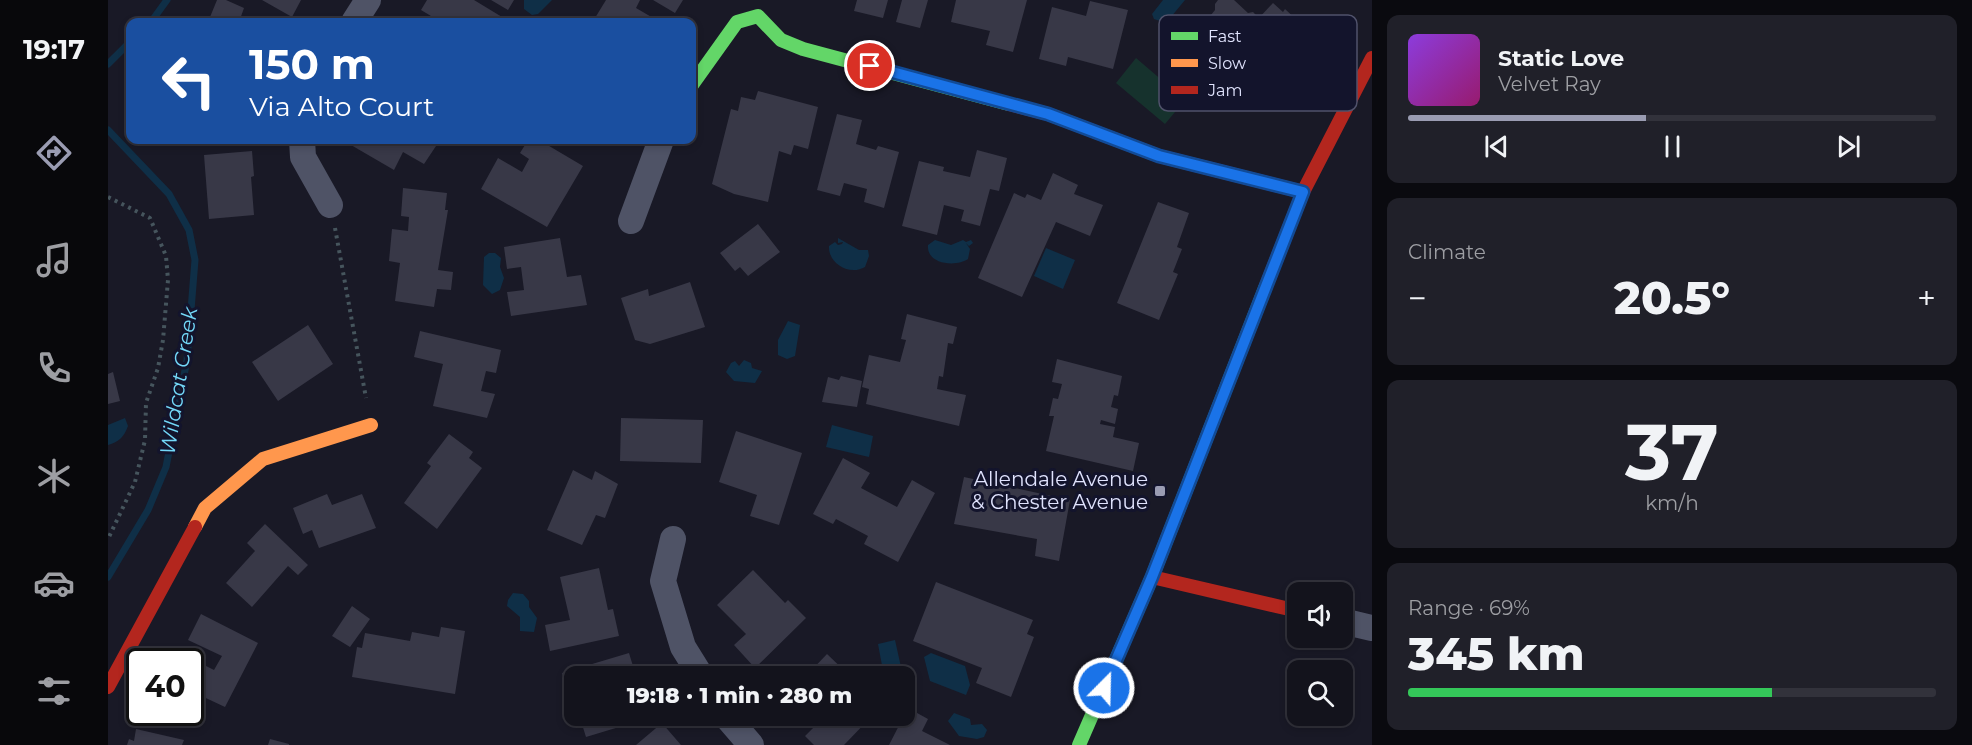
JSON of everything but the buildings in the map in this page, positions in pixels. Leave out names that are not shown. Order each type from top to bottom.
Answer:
[{"type":"street","points":[[357,18],[368,0]]},
{"type":"street","points":[[696,79],[736,22],[758,16],[781,40],[803,49],[1048,114],[1159,156],[1303,192]]},
{"type":"street","points":[[1357,87],[1372,58]]},
{"type":"street","points":[[1079,745],[1152,577],[1303,192],[1345,111]]},
{"type":"street","points":[[302,144],[303,158],[330,205]]},
{"type":"street","points":[[631,220],[660,144]]},
{"type":"street","points":[[108,687],[205,508],[262,459],[371,425]]},
{"type":"street","points":[[673,539],[663,581],[683,647],[695,666]]},
{"type":"street","points":[[1152,577],[1287,608]]},
{"type":"street","points":[[1353,624],[1372,628]]},
{"type":"street","points":[[735,726],[751,745]]},
{"type":"path","points":[[108,197],[150,218],[166,256],[168,280],[163,340],[158,368],[146,403],[145,440],[135,482],[108,539]]},
{"type":"path","points":[[330,205],[371,425]]},
{"type":"green space","points":[[1136,58],[1159,78],[1159,111],[1176,111],[1165,124],[1116,83]]},
{"type":"water","points":[[524,0],[552,0],[538,14],[532,15],[524,9]]},
{"type":"water","points":[[1163,0],[1185,0],[1173,15],[1159,15],[1159,21],[1154,19],[1152,14]]},
{"type":"water","points":[[838,238],[859,250],[868,250],[869,256],[865,267],[853,270],[836,263],[829,246],[835,242],[838,245],[842,244],[843,242],[838,243]]},
{"type":"water","points":[[935,240],[951,245],[963,240],[966,242],[971,240],[973,243],[969,246],[966,243],[970,249],[968,259],[963,262],[950,263],[932,257],[928,245]]},
{"type":"water","points":[[1046,248],[1075,260],[1063,289],[1034,276]]},
{"type":"water","points":[[489,253],[495,253],[501,258],[500,267],[504,278],[500,290],[492,294],[483,285],[484,257]]},
{"type":"water","points":[[788,321],[800,325],[795,356],[787,359],[778,355],[778,340]]},
{"type":"water","points":[[744,360],[751,363],[752,368],[762,371],[755,383],[734,381],[726,372],[731,363],[735,361],[739,366]]},
{"type":"water","points":[[125,418],[128,426],[125,433],[118,441],[108,445],[108,425]]},
{"type":"water","points":[[832,425],[873,436],[869,457],[826,447]]},
{"type":"water","points":[[513,593],[523,594],[529,601],[529,607],[537,618],[534,632],[520,631],[520,617],[507,606]]},
{"type":"water","points":[[895,640],[901,666],[882,666],[878,644]]},
{"type":"water","points":[[931,653],[965,666],[970,685],[966,695],[930,681],[924,657]]},
{"type":"water","points":[[954,713],[970,719],[971,725],[982,724],[987,730],[984,737],[977,739],[959,736],[948,721]]},
{"type":"waterway","name":"Wildcat Creek","points":[[154,18],[167,0]]},
{"type":"waterway","name":"Wildcat Creek","points":[[108,64],[126,46]]},
{"type":"waterway","name":"Wildcat Creek","points":[[108,130],[169,194],[189,230],[195,260],[187,360],[166,467],[148,510],[108,577]]},
{"type":"traffic: fast","points":[[696,79],[737,22],[758,16],[781,40],[803,49],[1009,104]]},
{"type":"traffic: fast","points":[[1079,745],[1152,577],[1266,286]]},
{"type":"traffic: slow","points":[[195,527],[205,508],[263,459],[371,425]]},
{"type":"traffic: jam","points":[[1357,87],[1372,58]]},
{"type":"traffic: jam","points":[[1009,104],[1048,114],[1159,156],[1303,192]]},
{"type":"traffic: jam","points":[[1266,286],[1303,192],[1345,111]]},
{"type":"traffic: jam","points":[[108,687],[195,527]]},
{"type":"traffic: jam","points":[[1152,577],[1287,608]]},
{"type":"place","name":"Allendale Avenue & Chester Avenue","points":[[1160,491]]},
{"type":"route","points":[[870,66],[1048,114],[1159,156],[1303,192],[1152,577],[1104,688]]}]
